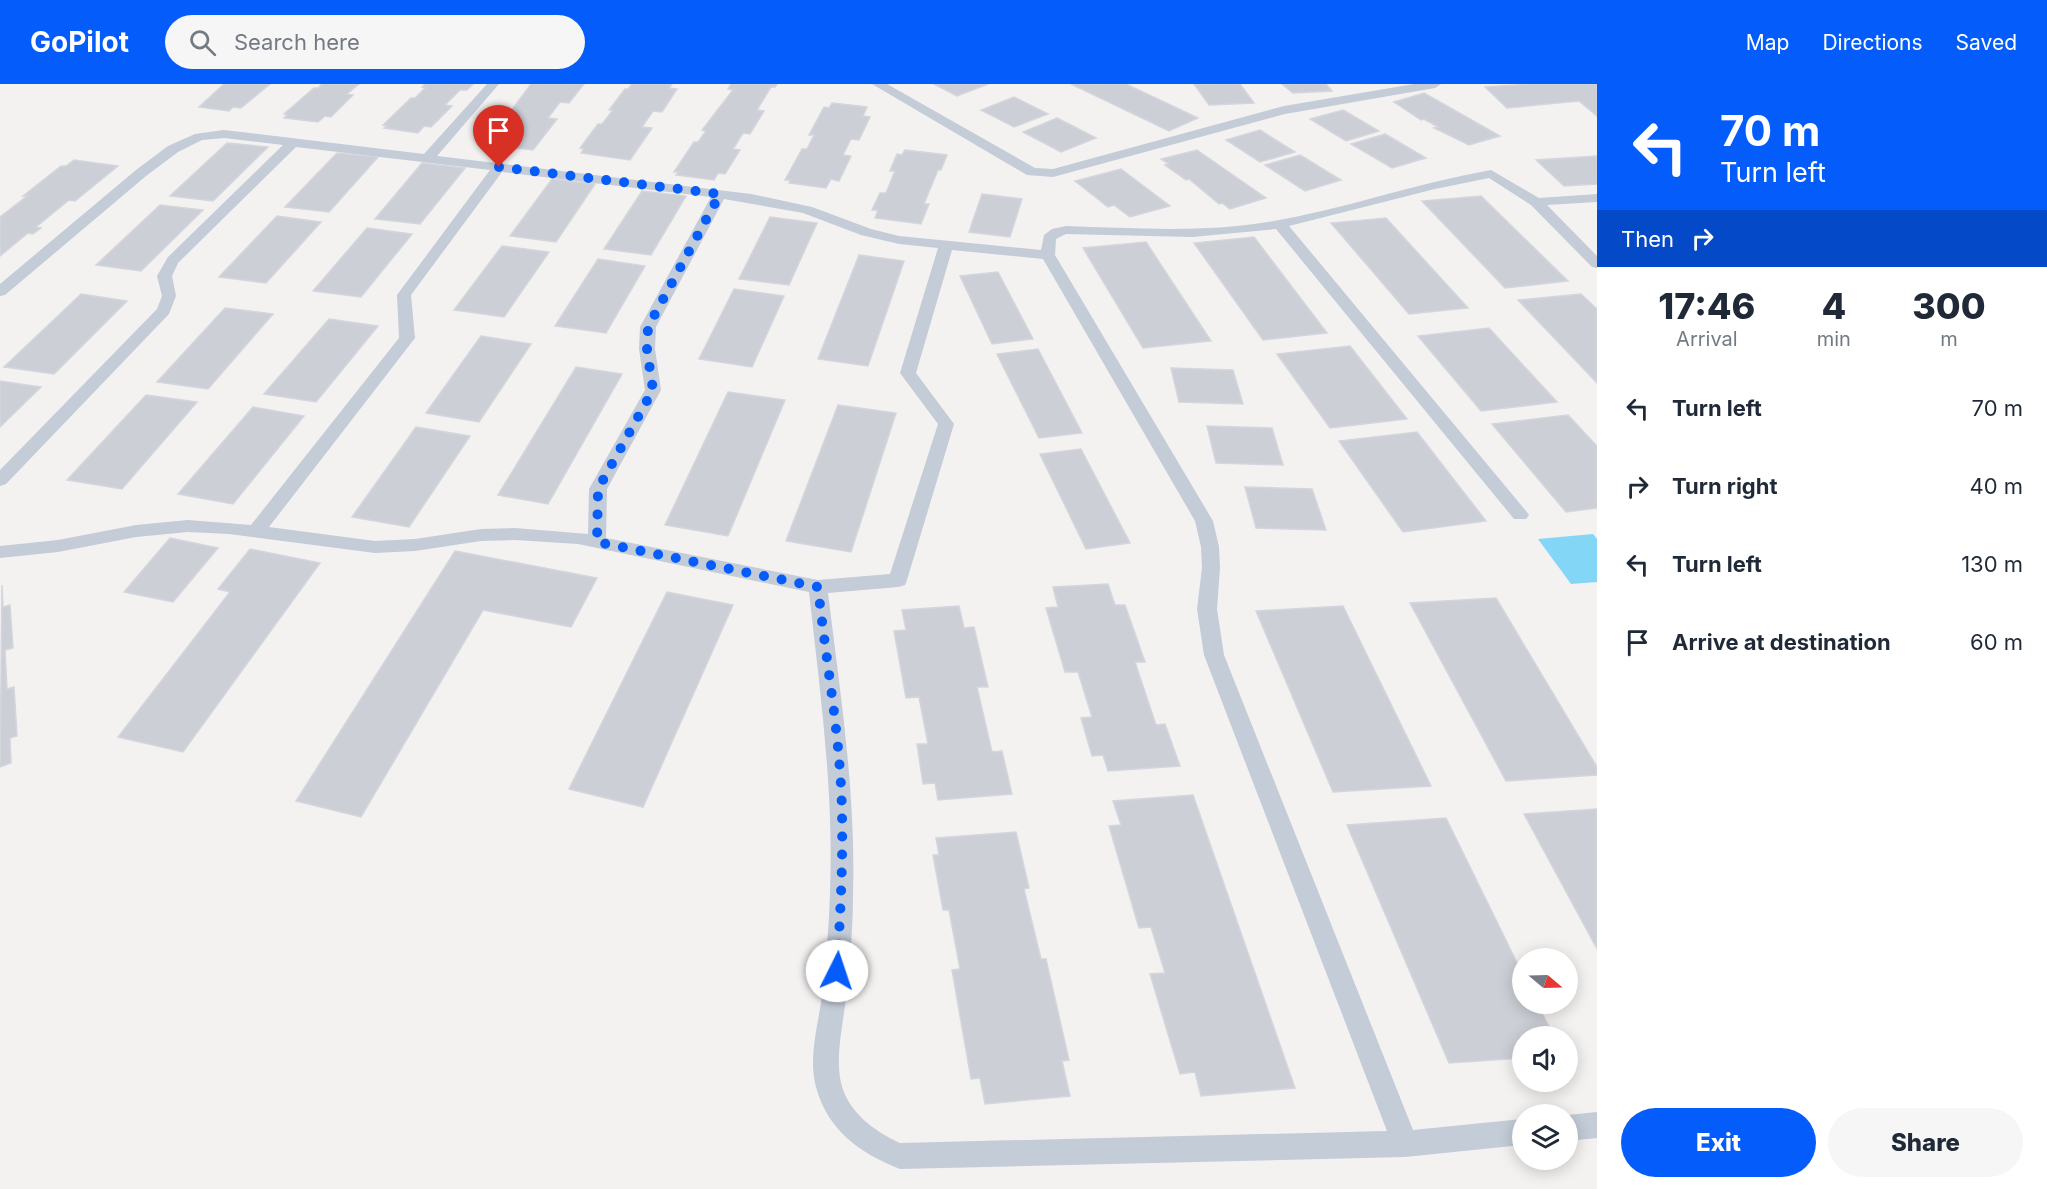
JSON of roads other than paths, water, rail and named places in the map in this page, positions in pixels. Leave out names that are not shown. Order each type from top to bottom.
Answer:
[{"type":"lane","points":[[428,158],[493,84]]},
{"type":"lane","points":[[878,84],[1032,172],[1053,173],[1284,110],[1435,84]]},
{"type":"lane","points":[[0,292],[141,173],[180,145],[199,137],[224,134],[720,194],[807,210],[880,236],[1048,255]]},
{"type":"lane","points":[[0,480],[164,310],[169,296],[163,278],[173,260],[294,141]]},
{"type":"lane","points":[[255,532],[407,338],[408,323],[401,309],[404,295],[499,167]]},
{"type":"lane","points":[[1405,1144],[1214,655],[1207,609],[1211,568],[1210,547],[1204,521],[1048,255],[1049,238],[1057,232],[1066,230],[1176,234],[1227,231],[1279,223],[1459,179],[1491,174],[1536,202],[1597,264]]},
{"type":"lane","points":[[597,542],[598,489],[653,390],[647,350],[648,327],[720,194]]},
{"type":"lane","points":[[1536,202],[1597,198]]},
{"type":"lane","points":[[1279,223],[1520,514]]},
{"type":"lane","points":[[0,552],[58,546],[162,527],[188,526],[375,547],[415,545],[503,534],[549,536],[597,542],[818,587],[898,580],[946,424],[908,373],[946,245]]},
{"type":"lane","points":[[818,587],[837,744],[842,813],[842,890],[837,971],[826,1060],[828,1084],[836,1107],[851,1127],[865,1139],[900,1156],[1405,1144],[1512,1133]]},
{"type":"lane","points":[[1578,1127],[1597,1125]]},
{"type":"water","points":[[1593,534],[1597,539],[1597,582],[1571,584],[1538,539]]}]
